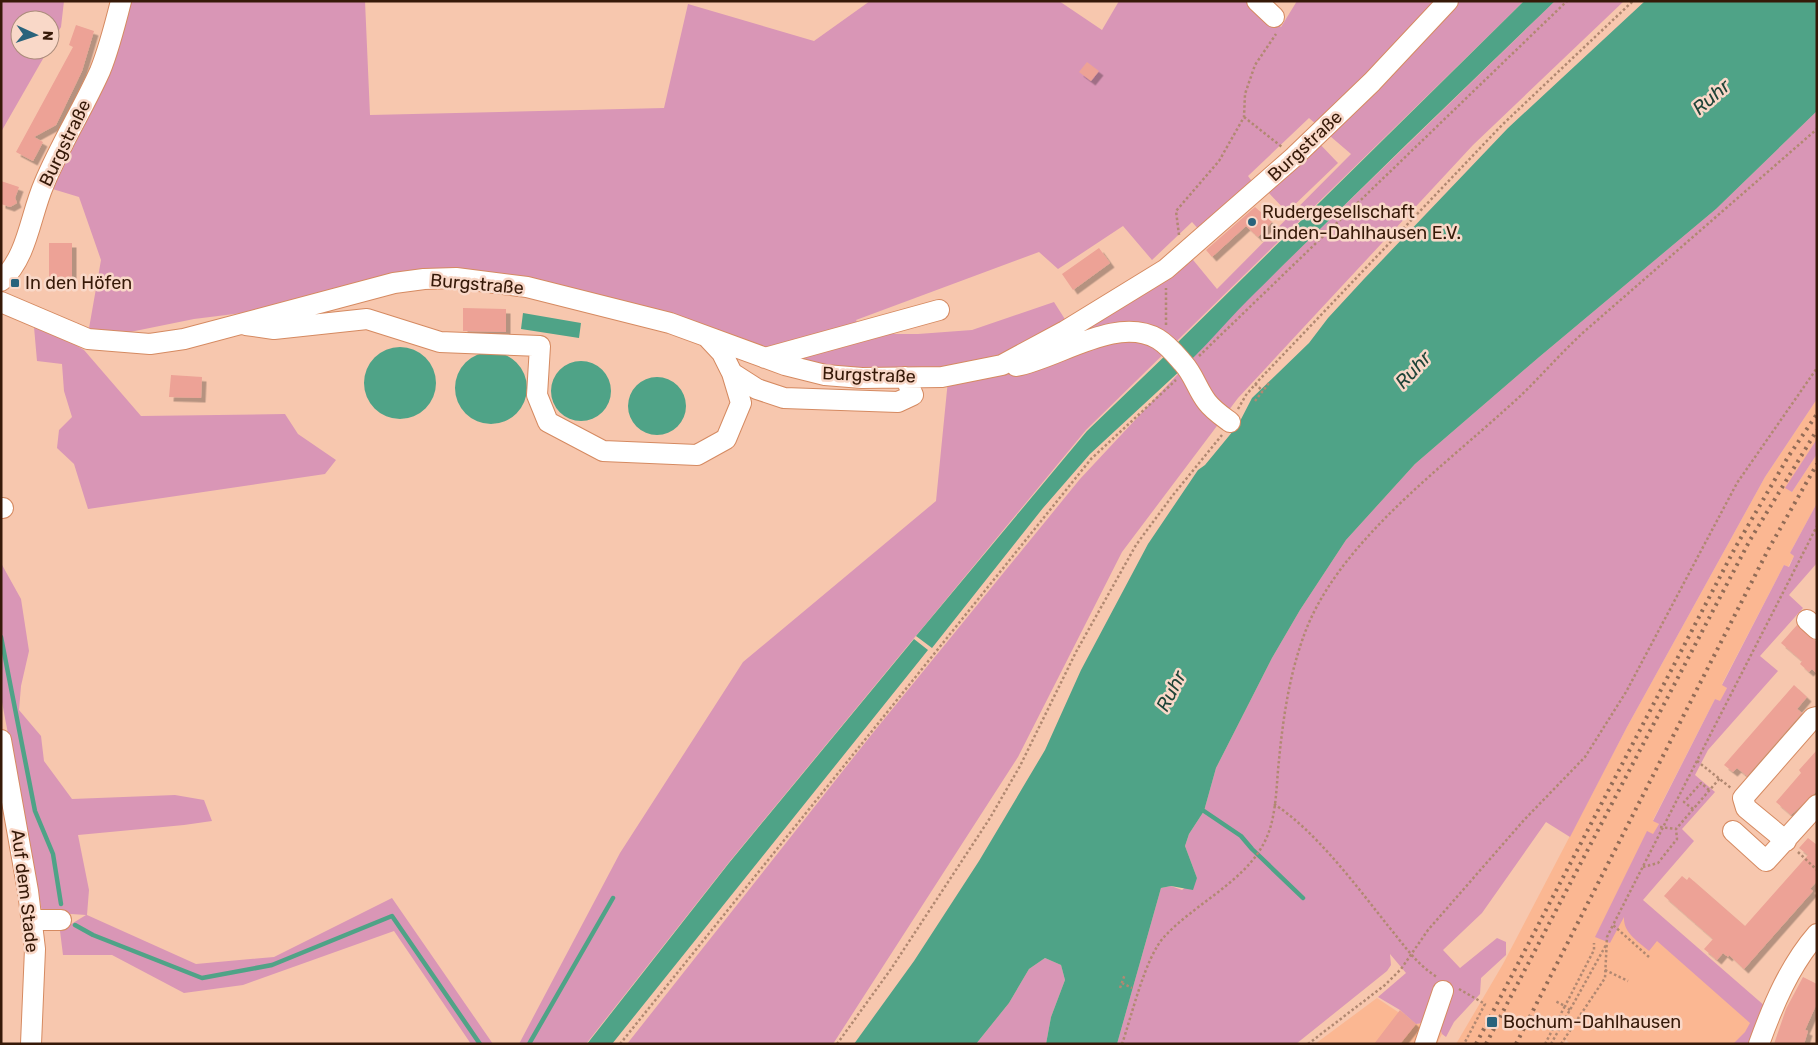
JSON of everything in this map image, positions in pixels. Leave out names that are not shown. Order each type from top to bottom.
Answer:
[{"type":"street","name":"Burgstraße","points":[[1,281],[8,275],[24,246],[42,187],[63,141],[100,70],[121,1]]},
{"type":"street","points":[[1257,1],[1275,26]]},
{"type":"street","name":"Burgstraße","points":[[1,302],[88,339],[150,344],[184,339],[394,283],[424,279],[456,278],[526,287],[670,323],[764,358],[825,375],[862,378],[942,377],[1002,365],[1065,331],[1174,262],[1294,157],[1372,82],[1448,1]]},
{"type":"street","points":[[764,358],[939,310]]},
{"type":"street","points":[[239,324],[274,329],[367,319],[440,342],[540,346],[537,395],[548,422],[602,452],[697,455],[726,439],[741,403],[732,374],[722,353],[706,336]]},
{"type":"street","points":[[1002,365],[1016,366],[1030,363],[1086,342],[1120,333],[1147,334],[1166,344],[1188,368],[1208,404],[1230,422]]},
{"type":"street","points":[[732,374],[757,389],[784,398],[898,402],[913,396],[905,377]]},
{"type":"street","points":[[1786,841],[1746,808],[1743,798],[1813,718],[1817,717]]},
{"type":"street","name":"Auf dem Stade","points":[[1,740],[32,920],[35,948],[31,1044]]},
{"type":"street","points":[[1733,831],[1766,861],[1817,805]]},
{"type":"street","points":[[32,920],[61,920]]},
{"type":"street","points":[[1759,1044],[1777,998],[1797,961],[1817,934]]},
{"type":"street","points":[[1425,1044],[1451,990]]},
{"type":"path","points":[[620,1044],[1091,458],[1188,368],[1567,1]]},
{"type":"path","points":[[837,1044],[891,969],[990,818],[1024,759],[1076,652],[1136,545],[1173,495],[1224,434],[1255,384],[1502,125],[1633,1]]},
{"type":"path","points":[[1166,344],[1174,262],[1176,211],[1219,161],[1244,116],[1245,94],[1255,65],[1275,26]]},
{"type":"path","points":[[1244,116],[1294,157]]},
{"type":"path","points":[[1122,1044],[1156,948],[1163,938],[1253,858],[1264,842],[1274,804],[1287,699],[1304,636],[1326,592],[1359,548],[1395,508],[1509,407],[1559,354],[1817,129]]},
{"type":"path","points":[[1308,1044],[1385,985],[1401,969],[1428,930],[1524,820],[1573,772],[1593,747],[1626,692],[1732,491],[1797,393],[1817,368]]},
{"type":"path","points":[[1255,400],[1269,383]]},
{"type":"path","points":[[1255,384],[1263,391]]},
{"type":"path","points":[[1560,1044],[1605,978],[1607,937],[1661,827],[1697,761],[1817,526]]},
{"type":"path","points":[[1697,761],[1743,798]]},
{"type":"path","points":[[1642,867],[1658,863],[1677,839],[1676,830],[1720,778]]},
{"type":"path","points":[[1693,809],[1684,802],[1701,783],[1709,790]]},
{"type":"path","points":[[1274,804],[1294,819],[1341,869],[1420,963]]},
{"type":"path","points":[[1661,827],[1676,830]]},
{"type":"path","points":[[1786,841],[1817,870]]},
{"type":"path","points":[[1613,925],[1649,957]]},
{"type":"path","points":[[1545,1044],[1594,950],[1594,943]]},
{"type":"path","points":[[1551,1044],[1606,944]]},
{"type":"path","points":[[1594,950],[1601,954]]},
{"type":"path","points":[[1605,970],[1628,981]]},
{"type":"path","points":[[1120,988],[1125,974]]},
{"type":"path","points":[[1122,983],[1132,988]]},
{"type":"path","points":[[1451,990],[1485,1004],[1464,1044]]},
{"type":"path","points":[[1555,1001],[1570,1010]]},
{"type":"shaded area","points":[[1,1],[64,1],[60,29],[60,10],[10,10],[10,60],[42,60],[1,132]]},
{"type":"shaded area","points":[[124,1],[365,1],[370,115],[664,108],[688,4],[814,41],[870,1],[1059,1],[1102,30],[1119,1],[1251,1],[1281,27],[1297,1],[1524,1],[1086,430],[730,861],[586,1044],[519,1044],[620,853],[743,662],[936,501],[948,380],[846,375],[485,273],[290,307],[194,319],[130,332],[88,334],[101,260],[79,197],[46,187]],"holes":[[[1309,118],[1351,154],[1217,289],[1189,255],[1068,324],[1054,302],[972,330],[918,334],[863,334],[856,320],[1039,252],[1058,269],[1123,226],[1152,260],[1192,222],[1201,232],[1254,184],[1248,176]]]},
{"type":"shaded area","points":[[1555,1],[1624,1],[1473,145],[1238,398],[1122,552],[1018,757],[833,1044],[627,1044],[872,734],[1080,479],[1246,301]]},
{"type":"shaded area","points":[[1817,111],[1817,399],[1765,477],[1627,727],[1570,837],[1546,822],[1482,913],[1443,950],[1460,968],[1497,938],[1506,942],[1506,955],[1481,978],[1480,994],[1454,1022],[1446,1037],[1442,1034],[1437,1021],[1416,1024],[1400,1010],[1378,997],[1406,973],[1390,954],[1391,965],[1387,971],[1296,1044],[1117,1044],[1161,888],[1171,886],[1182,890],[1197,878],[1185,846],[1189,834],[1204,811],[1216,768],[1272,658],[1300,610],[1346,540],[1415,464],[1716,209]]},
{"type":"shaded area","points":[[1316,140],[1338,163],[1287,212],[1265,189]]},
{"type":"shaded area","points":[[34,327],[62,337],[84,350],[141,416],[285,414],[298,434],[336,460],[325,474],[88,509],[74,464],[57,448],[59,430],[72,417],[64,391],[62,364],[37,361]]},
{"type":"shaded area","points":[[1817,399],[1817,439],[1786,488],[1792,492],[1817,454],[1817,503],[1790,553],[1794,556],[1788,567],[1784,565],[1722,684],[1727,688],[1720,702],[1715,699],[1653,820],[1659,824],[1653,835],[1647,832],[1596,936],[1628,908],[1772,1029],[1767,1044],[1570,1044],[1566,1040],[1563,1044],[1456,1044],[1503,964],[1627,727],[1765,477]]},
{"type":"shaded area","points":[[1817,439],[1817,454],[1792,492],[1785,488]]},
{"type":"shaded area","points":[[1817,503],[1817,563],[1789,595],[1803,608],[1760,656],[1778,671],[1708,750],[1695,775],[1715,792],[1682,829],[1694,841],[1643,900],[1766,1007],[1751,1044],[1733,1044],[1745,1032],[1750,1023],[1657,941],[1649,951],[1626,928],[1624,917],[1610,943],[1595,937],[1647,831],[1653,834],[1659,824],[1653,821],[1715,699],[1720,701],[1727,688],[1722,685],[1784,565],[1789,567],[1794,556],[1790,553]]},
{"type":"shaded area","points":[[1,563],[21,599],[29,651],[21,686],[19,710],[41,736],[44,761],[72,799],[175,795],[204,800],[212,821],[78,835],[89,890],[87,915],[196,964],[274,957],[392,898],[493,1044],[471,1044],[394,931],[243,985],[184,993],[112,955],[63,955],[60,931],[86,915],[42,912],[1,697]]},
{"type":"shaded area","points":[[1045,958],[1061,965],[1065,980],[1051,1017],[1046,1044],[976,1044],[1009,1003],[1029,969]]},
{"type":"shaded area","points":[[1377,998],[1416,1024],[1438,1021],[1442,1034],[1437,1044],[1315,1044]]},
{"type":"water","points":[[1524,1],[1555,1],[1292,256],[1189,362],[1174,346]]},
{"type":"water","name":"Ruhr","points":[[1645,1],[1817,1],[1817,111],[1716,209],[1415,464],[1346,540],[1300,610],[1272,658],[1216,768],[1204,811],[1189,834],[1185,846],[1197,878],[1193,890],[1171,886],[1161,888],[1117,1044],[1046,1044],[1051,1017],[1065,980],[1061,965],[1045,958],[1029,969],[1009,1003],[976,1044],[854,1044],[914,961],[979,861],[1045,750],[1081,670],[1148,544],[1198,470],[1205,465],[1238,425],[1252,398],[1309,343],[1328,318],[1364,279],[1508,128]]},
{"type":"water","points":[[523,313],[581,323],[579,338],[521,329]]},
{"type":"water","points":[[400,347],[420,353],[430,363],[436,383],[430,403],[420,413],[400,419],[380,413],[370,403],[364,383],[370,363],[380,353]]},
{"type":"water","points":[[1170,351],[1183,368],[1090,454],[1043,508],[932,648],[916,636],[1087,431]]},
{"type":"water","points":[[498,352],[517,362],[525,374],[527,388],[525,402],[517,414],[505,422],[484,424],[465,414],[457,402],[455,381],[465,362],[477,354]]},
{"type":"water","points":[[575,361],[587,361],[598,366],[606,374],[611,385],[609,403],[598,416],[587,421],[575,421],[564,416],[556,408],[551,397],[551,385],[556,374],[564,366]]},
{"type":"water","points":[[651,377],[663,377],[678,385],[686,400],[686,412],[678,427],[663,435],[651,435],[636,427],[628,412],[628,400],[636,385]]},
{"type":"water","points":[[914,639],[928,650],[612,1044],[587,1044],[729,863]]},
{"type":"building","points":[[76,25],[94,31],[82,71],[56,125],[34,137],[43,142],[33,161],[16,152],[73,47],[69,45]]},
{"type":"building","points":[[1087,62],[1099,71],[1091,81],[1079,72]]},
{"type":"building","points":[[1,181],[19,187],[15,198],[17,203],[10,207],[1,204]]},
{"type":"building","points":[[1255,207],[1272,222],[1258,237],[1246,226],[1212,257],[1206,250]]},
{"type":"building","points":[[49,243],[72,243],[72,278],[49,278]]},
{"type":"building","points":[[1099,248],[1110,263],[1073,290],[1062,274]]},
{"type":"building","points":[[463,308],[506,309],[506,332],[463,331]]},
{"type":"building","points":[[171,375],[202,377],[201,398],[169,397]]},
{"type":"building","points":[[1797,625],[1817,642],[1817,674],[1812,669],[1809,672],[1800,664],[1802,661],[1781,643]]},
{"type":"building","points":[[1794,685],[1807,697],[1797,709],[1802,713],[1747,776],[1737,768],[1733,772],[1724,765]]},
{"type":"building","points":[[1817,750],[1817,791],[1791,815],[1776,802],[1801,773],[1799,770]]},
{"type":"building","points":[[1808,838],[1817,845],[1817,881],[1810,889],[1813,891],[1744,969],[1729,955],[1728,957],[1723,953],[1717,960],[1704,949],[1713,939],[1664,896],[1682,876],[1687,880],[1689,877],[1745,926],[1808,855],[1799,848]]},
{"type":"building","points":[[1803,977],[1817,984],[1817,1003],[1805,1030],[1808,1031],[1804,1044],[1774,1044],[1786,1009]]},
{"type":"building","points":[[1400,1010],[1416,1024],[1400,1044],[1374,1044]]},
{"type":"waterway","points":[[1,637],[35,811],[53,854],[61,904]]},
{"type":"waterway","points":[[1201,809],[1241,836],[1303,898]]},
{"type":"waterway","points":[[529,1044],[613,898]]},
{"type":"waterway","points":[[75,925],[93,935],[202,978],[272,965],[392,916],[480,1044]]},
{"type":"railway","points":[[1476,1044],[1735,548],[1788,457],[1817,414]]},
{"type":"railway","points":[[1486,1044],[1750,540],[1817,430]]},
{"type":"railway","points":[[1516,1044],[1768,550],[1817,464]]},
{"type":"place","name":"Rudergesellschaft Linden-Dahlhausen E.V.","points":[[1252,222]]},
{"type":"place","name":"In den Höfen","points":[[15,283]]},
{"type":"place","name":"Bochum-Dahlhausen","points":[[1492,1022]]}]
